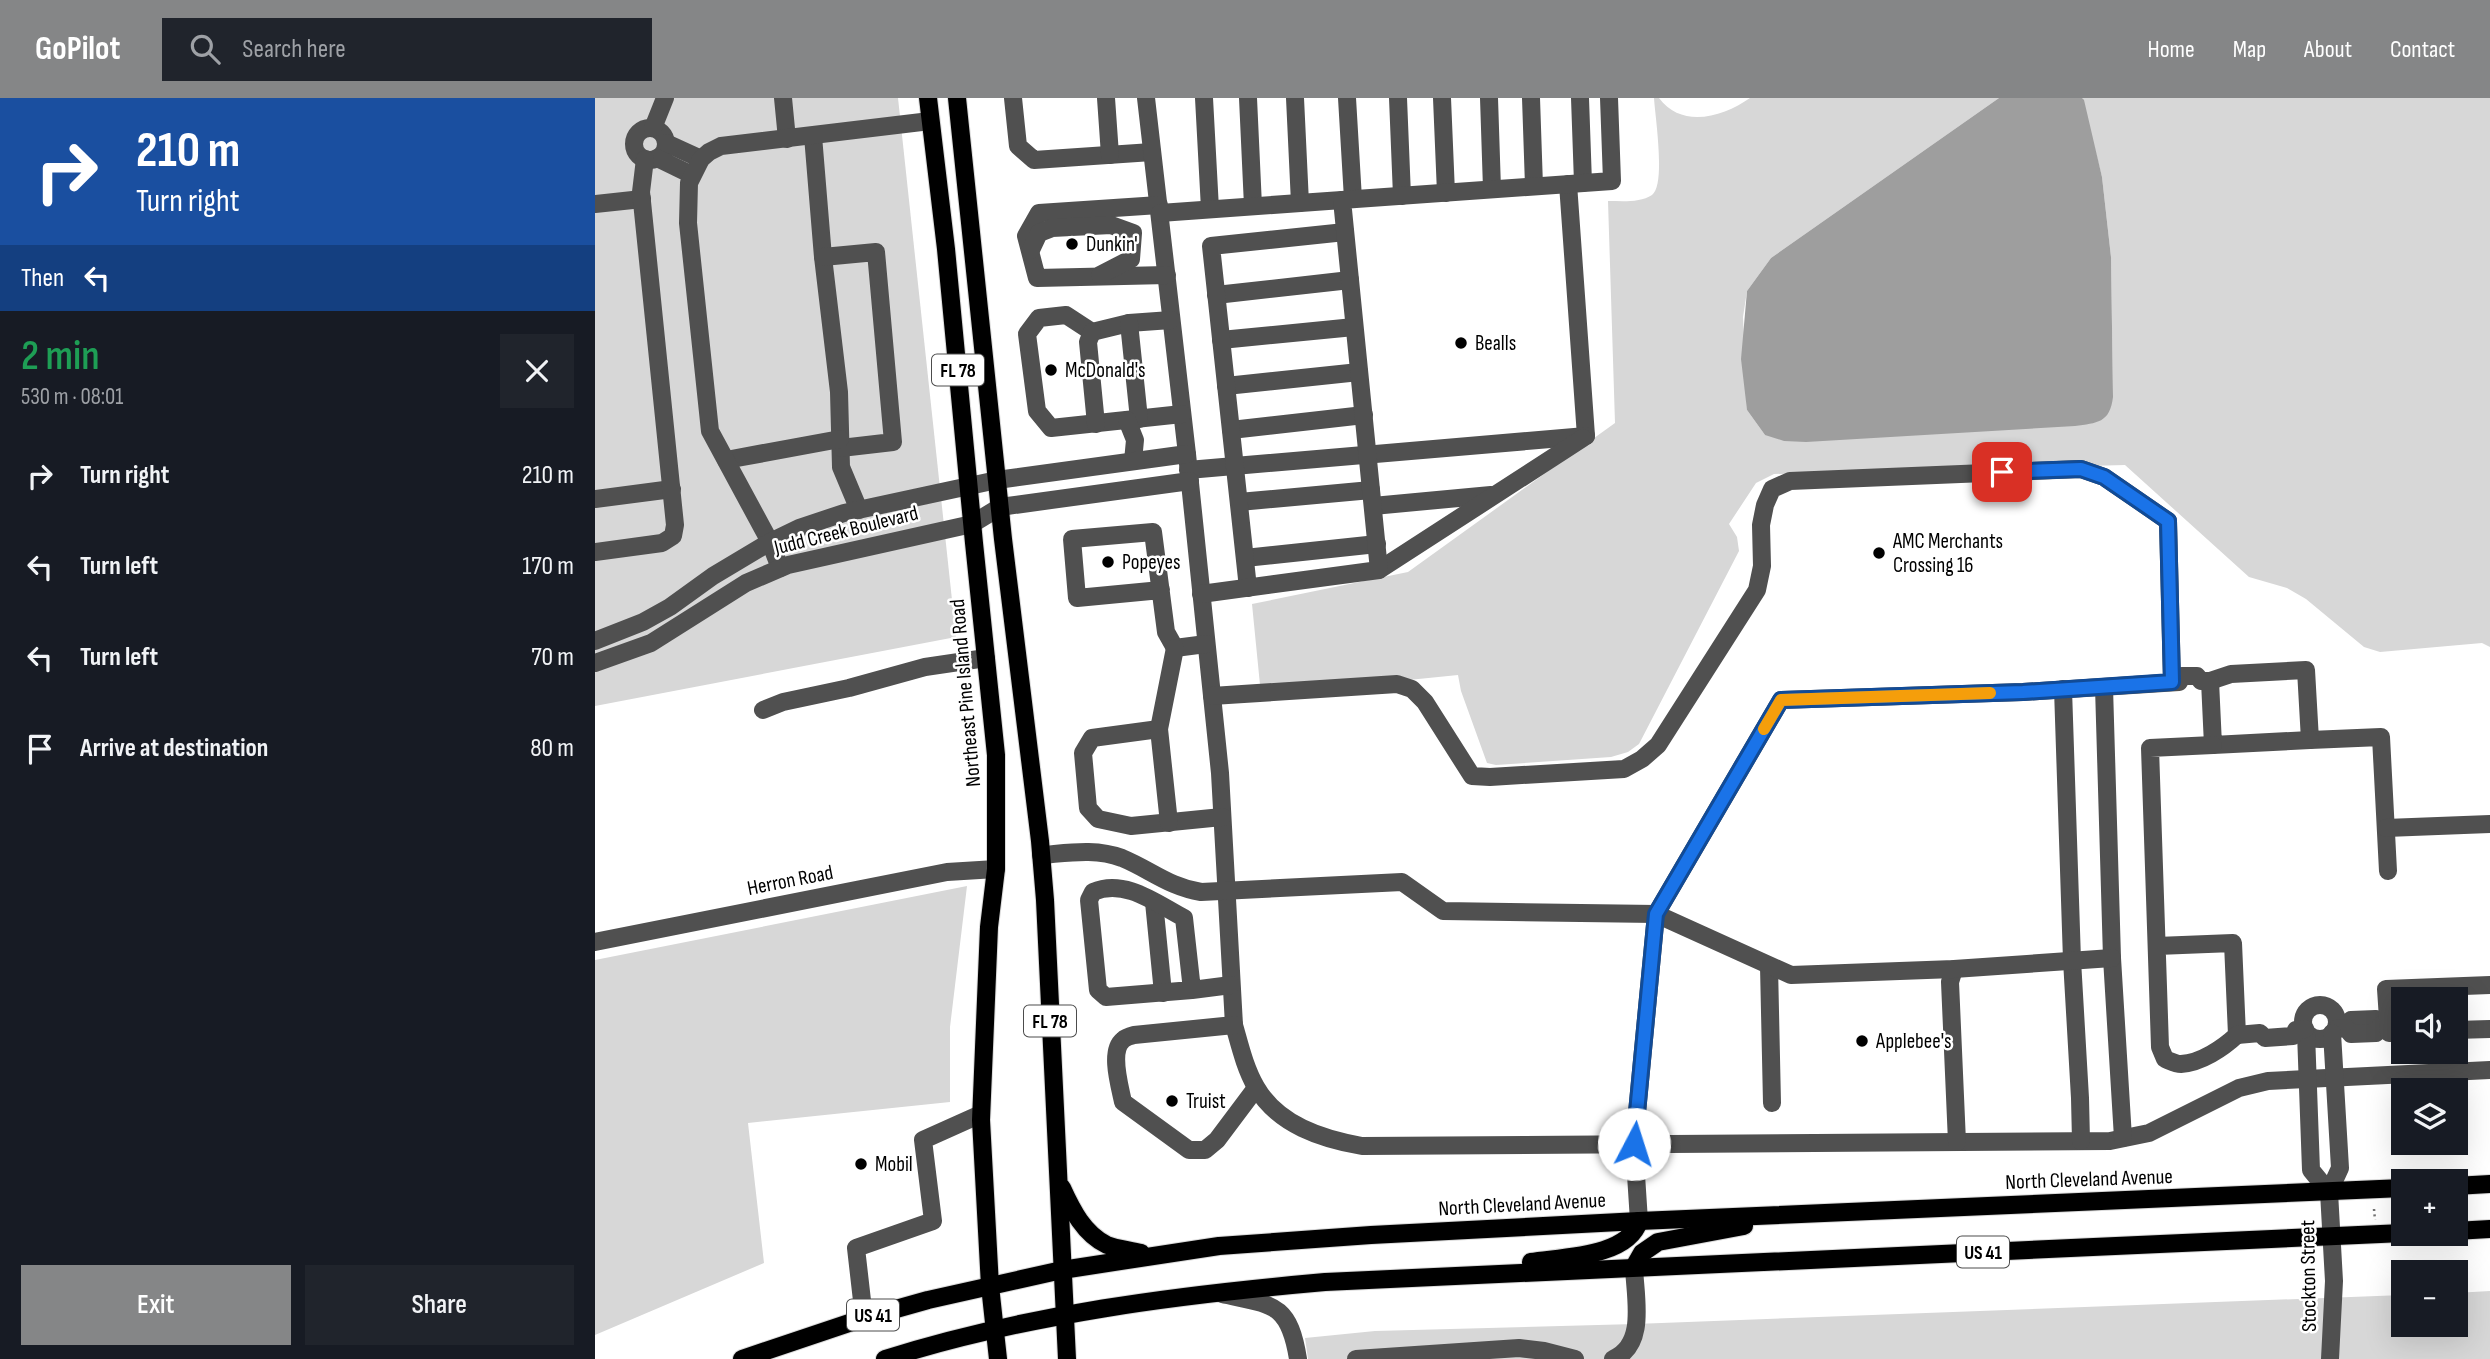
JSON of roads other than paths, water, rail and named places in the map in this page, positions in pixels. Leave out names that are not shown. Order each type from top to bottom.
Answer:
[{"type":"main road","name":"Northeast Pine Island Road","points":[[928,98],[946,249],[996,755],[996,869],[989,927],[981,1114],[990,1286]]},
{"type":"main road","name":"FL 78","points":[[957,98],[997,480],[1041,855],[1067,1359]]},
{"type":"main road","points":[[1057,1179],[1073,1211],[1089,1232],[1107,1245],[1151,1256]]},
{"type":"main road","points":[[2468,1185],[2490,1184]]},
{"type":"main road","name":"North Cleveland Avenue","points":[[742,1359],[864,1318],[1062,1270],[1151,1256],[1288,1240],[1639,1221],[2391,1189]]},
{"type":"main road","points":[[1634,1267],[1642,1253],[1658,1242],[1805,1214]]},
{"type":"main road","points":[[1450,1276],[1610,1249],[1630,1237],[1636,1231],[1639,1221]]},
{"type":"main road","points":[[2468,1230],[2490,1229]]},
{"type":"main road","name":"US 41","points":[[885,1359],[1065,1315],[1215,1293],[1325,1282],[2391,1234]]},
{"type":"main road","name":"FL 78","points":[[990,1286],[998,1359]]},
{"type":"street","points":[[653,128],[665,98]]},
{"type":"street","points":[[783,98],[787,139]]},
{"type":"street","points":[[1013,98],[1018,146],[1034,160],[1152,152]]},
{"type":"street","points":[[1106,98],[1110,155]]},
{"type":"street","points":[[1146,98],[1212,696],[1234,1025],[1256,1088],[1278,1113],[1303,1129],[1330,1140],[1362,1146],[2081,1141],[2149,1133],[2239,1088],[2268,1081],[2490,1070]]},
{"type":"street","points":[[1204,98],[1210,209]]},
{"type":"street","points":[[1248,98],[1253,206]]},
{"type":"street","points":[[1295,98],[1300,203]]},
{"type":"street","points":[[1347,98],[1345,232],[1379,570]]},
{"type":"street","points":[[1398,98],[1402,196]]},
{"type":"street","points":[[1442,98],[1445,193]]},
{"type":"street","points":[[1489,98],[1492,189]]},
{"type":"street","points":[[1531,98],[1534,186]]},
{"type":"street","points":[[1580,98],[1576,183],[1586,436]]},
{"type":"street","points":[[1167,275],[1037,278],[1026,236],[1039,213],[1210,209],[1612,181],[1608,98]]},
{"type":"street","points":[[780,568],[770,542],[711,431],[688,223],[689,183],[701,159],[721,146],[930,121]]},
{"type":"street","points":[[595,552],[661,543],[673,536],[675,525],[672,489],[642,199],[642,176],[656,153],[662,133],[653,128],[642,129],[634,137],[636,153],[656,153],[701,159]]},
{"type":"street","points":[[813,136],[823,257],[839,391],[841,467],[859,510]]},
{"type":"street","points":[[656,153],[692,175]]},
{"type":"street","points":[[595,204],[642,199]]},
{"type":"street","points":[[1030,253],[1039,233],[1052,228],[1111,225],[1133,233],[1131,259],[1097,276]]},
{"type":"street","points":[[1248,587],[1210,246],[1345,232]]},
{"type":"street","points":[[726,460],[840,444],[893,442],[876,252],[823,257]]},
{"type":"street","points":[[1216,295],[1350,280]]},
{"type":"street","points":[[1171,320],[1129,323],[1092,332],[1066,315],[1039,318],[1027,334],[1037,411],[1051,428],[1182,414]]},
{"type":"street","points":[[1129,323],[1135,439],[1133,461]]},
{"type":"street","points":[[1221,340],[1354,327]]},
{"type":"street","points":[[1092,332],[1088,342],[1096,424]]},
{"type":"street","points":[[1226,386],[1359,372]]},
{"type":"street","points":[[1231,430],[1363,415]]},
{"type":"street","points":[[1000,507],[1188,468],[1368,456],[1586,436]]},
{"type":"street","points":[[1201,594],[1379,570],[1586,436]]},
{"type":"street","name":"Judd Creek Boulevard","points":[[595,641],[643,622],[670,607],[713,576],[770,542],[799,528],[859,510],[997,480],[1133,461],[1188,468]]},
{"type":"street","points":[[1212,696],[1397,684],[1412,690],[1425,702],[1472,776],[1624,769],[1642,759],[1658,745],[1757,590],[1762,566],[1761,525],[1772,489],[1790,481],[2081,469],[2104,477],[2168,521],[2176,682]]},
{"type":"street","points":[[595,499],[672,489]]},
{"type":"street","points":[[1239,502],[1496,495]]},
{"type":"street","name":"Judd Creek Boulevard","points":[[595,663],[651,643],[746,583],[780,568],[972,524],[1000,507]]},
{"type":"street","points":[[1161,590],[1077,598],[1072,539],[1153,532],[1161,590],[1166,632],[1175,648],[1159,729],[1169,823]]},
{"type":"street","points":[[1245,558],[1377,544]]},
{"type":"street","points":[[1175,648],[1206,644]]},
{"type":"street","points":[[763,710],[783,702],[849,688],[925,667],[986,658]]},
{"type":"street","points":[[1639,1221],[1634,1144],[1656,914],[1781,700],[2104,687],[2176,682],[2182,676],[2197,676],[2205,681],[2231,674],[2307,670],[2310,740]]},
{"type":"street","points":[[2205,681],[2213,745]]},
{"type":"street","points":[[2104,687],[2112,958],[2123,1138]]},
{"type":"street","points":[[2063,689],[2081,1141]]},
{"type":"street","points":[[1159,729],[1092,738],[1083,753],[1088,808],[1098,819],[1131,826],[1222,817]]},
{"type":"street","points":[[2388,871],[2382,737],[2150,748],[2160,1047],[2165,1059],[2179,1064],[2195,1061],[2225,1047],[2237,1035],[2260,1033],[2270,1026],[2293,1024],[2318,1039],[2328,1037],[2351,1020],[2376,1019],[2390,1028]]},
{"type":"street","points":[[2386,828],[2490,824]]},
{"type":"street","points":[[1041,855],[1091,852],[1107,854],[1122,858],[1181,889],[1201,892],[1402,882],[1443,911],[1656,914],[1791,975],[1954,969],[2112,958]]},
{"type":"street","name":"Herron Road","points":[[595,942],[947,872],[996,869]]},
{"type":"street","points":[[1192,990],[1184,918],[1128,889],[1112,887],[1093,892],[1089,900],[1098,990],[1101,995],[1106,997],[1163,993],[1192,990],[1231,985]]},
{"type":"street","points":[[1154,902],[1163,993]]},
{"type":"street","points":[[2157,946],[2233,943],[2237,1035]]},
{"type":"street","points":[[1769,966],[1772,1103]]},
{"type":"street","points":[[1954,969],[1950,982],[1957,1142]]},
{"type":"street","points":[[2390,1028],[2386,989],[2490,985]]},
{"type":"street","points":[[2314,1006],[2325,1006],[2334,1013],[2338,1030],[2335,1078],[2340,1168],[2329,1192],[2311,1170],[2308,1079],[2303,1031],[2306,1013],[2314,1006]]},
{"type":"street","points":[[1234,1025],[1134,1035],[1122,1040],[1116,1050],[1117,1076],[1123,1102],[1189,1150],[1205,1150],[1217,1140],[1256,1088]]},
{"type":"street","points":[[2468,1030],[2490,1029]]},
{"type":"street","points":[[864,1318],[856,1248],[933,1221],[923,1140],[981,1114]]},
{"type":"street","name":"Stockton Street","points":[[2329,1192],[2334,1280],[2330,1359]]},
{"type":"street","points":[[1613,1359],[1621,1356],[1633,1343],[1636,1326],[1634,1267]]},
{"type":"street","points":[[1215,1293],[1271,1305],[1284,1315],[1290,1325],[1298,1359]]},
{"type":"street","points":[[1356,1359],[1454,1356],[1519,1349],[1544,1351],[1575,1359]]},
{"type":"place","name":"Dunkin'","points":[[1072,244]]},
{"type":"place","name":"Bealls","points":[[1461,343]]},
{"type":"place","name":"McDonald's","points":[[1051,370]]},
{"type":"place","name":"AMC Merchants Crossing 16","points":[[1879,553]]},
{"type":"place","name":"Popeyes","points":[[1108,562]]},
{"type":"place","name":"Applebee's","points":[[1862,1041]]},
{"type":"place","name":"Truist","points":[[1172,1101]]},
{"type":"place","name":"Mobil","points":[[861,1164]]}]
